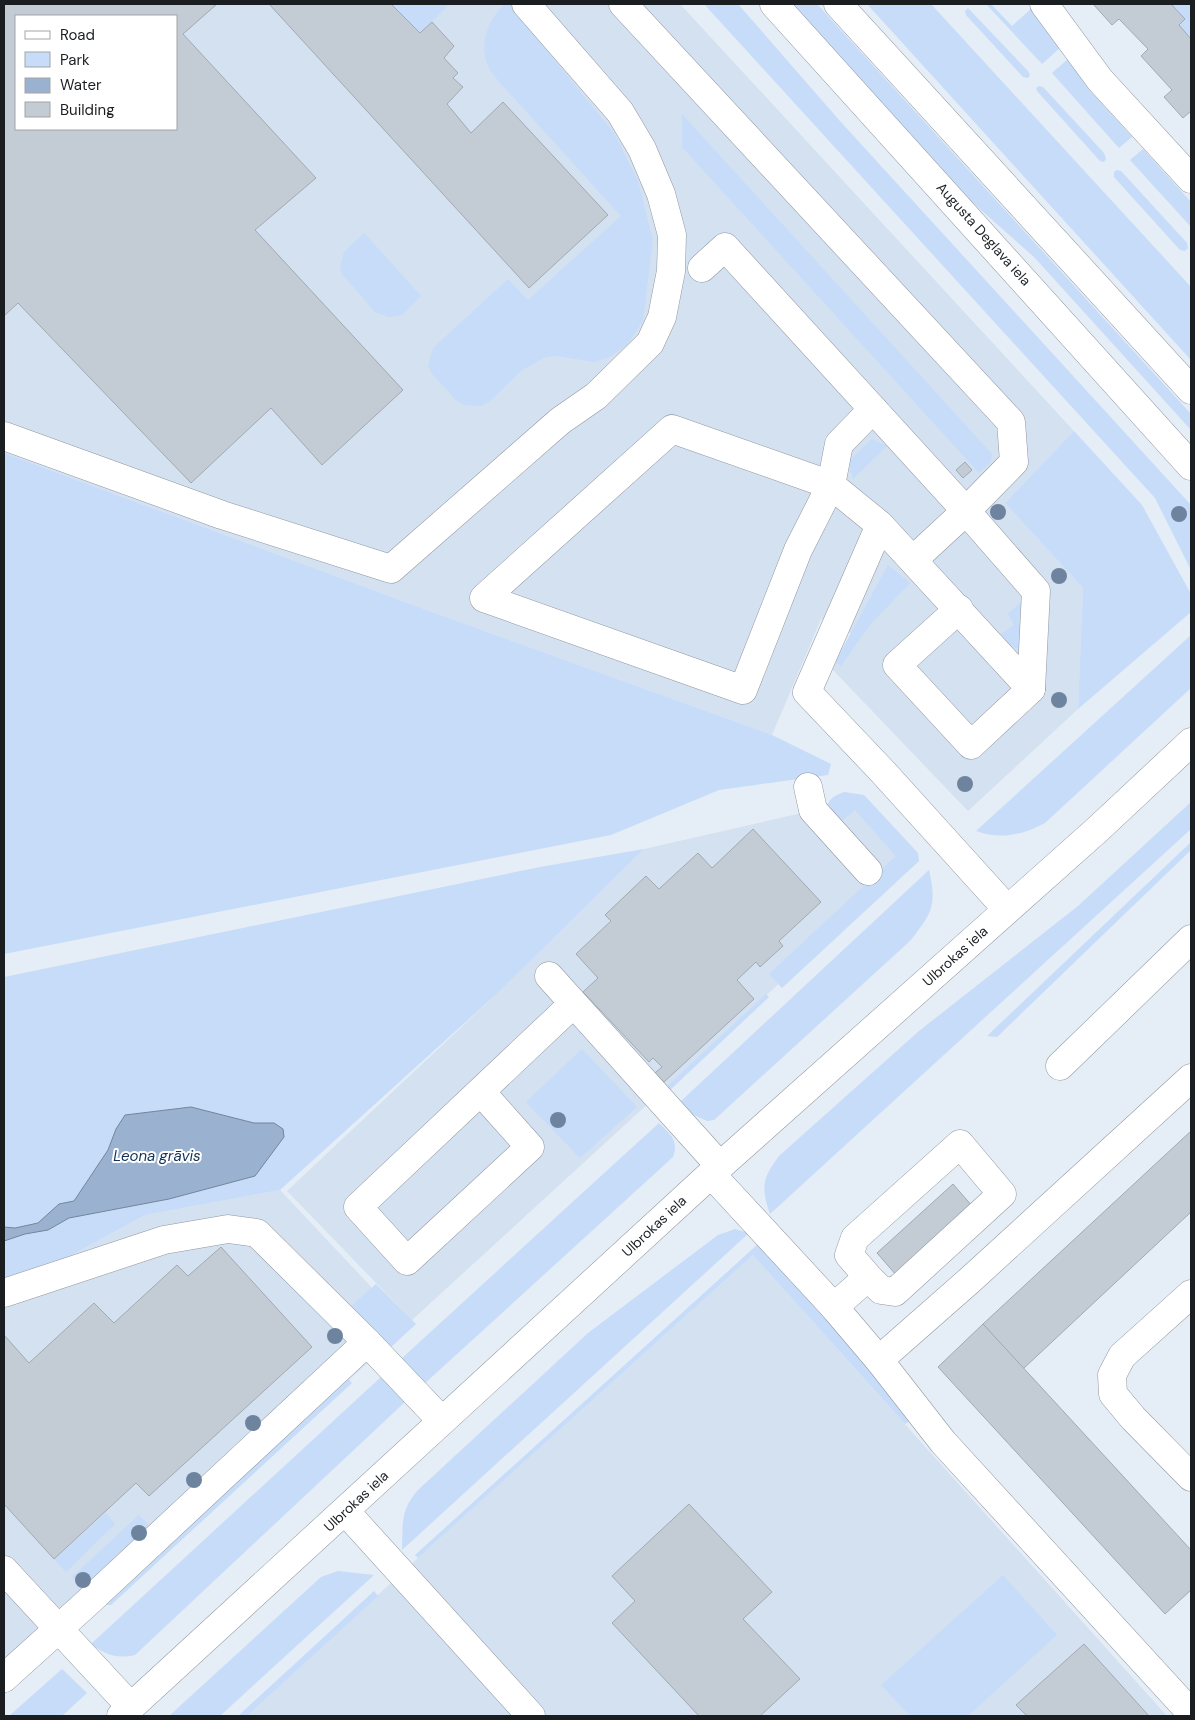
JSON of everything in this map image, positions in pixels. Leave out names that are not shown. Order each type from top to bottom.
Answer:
[{"type":"main road","points":[[4,436],[222,515],[391,569],[560,421],[596,396],[650,343],[662,317],[671,271],[672,235],[661,194],[642,149],[620,112],[526,4]]},
{"type":"main road","points":[[623,4],[1011,422],[1014,462],[966,511],[913,560]]},
{"type":"main road","name":"Augusta Deglava iela","points":[[774,4],[1191,466]]},
{"type":"main road","points":[[838,4],[1191,390]]},
{"type":"main road","points":[[1044,4],[1100,80],[1191,179]]},
{"type":"main road","points":[[702,268],[725,247],[966,511],[1036,591],[1031,689],[971,745],[897,665],[959,609]]},
{"type":"main road","points":[[873,409],[839,444],[830,485],[798,550],[743,690],[484,598],[672,429],[830,485],[880,525],[1031,689]]},
{"type":"main road","points":[[880,525],[807,692],[883,772],[1007,910]]},
{"type":"main road","name":"Ulbrokas iela","points":[[126,1712],[715,1170],[1189,748]]},
{"type":"main road","points":[[808,787],[813,810],[868,871]]},
{"type":"main road","points":[[1060,1066],[1191,939]]},
{"type":"main road","points":[[548,976],[879,1360],[943,1442],[1191,1713]]},
{"type":"main road","points":[[481,1092],[530,1147],[407,1261],[358,1207],[573,1004]]},
{"type":"main road","points":[[879,1360],[970,1280],[1191,1078]]},
{"type":"main road","points":[[960,1144],[1002,1194],[895,1292],[881,1290],[868,1277],[849,1255],[855,1238],[960,1144]]},
{"type":"main road","points":[[4,1292],[164,1240],[228,1229],[256,1233],[367,1342],[442,1421]]},
{"type":"main road","points":[[834,1307],[868,1277]]},
{"type":"main road","points":[[1191,1294],[1122,1356],[1112,1375],[1113,1394],[1133,1418],[1191,1477]]},
{"type":"main road","points":[[8,1667],[59,1628],[367,1342]]},
{"type":"main road","points":[[345,1511],[531,1716]]},
{"type":"main road","points":[[4,1570],[59,1628],[126,1712]]},
{"type":"shaded area","points":[[4,4],[680,4],[1074,431],[1005,503],[1083,588],[1078,709],[968,811],[832,669],[852,634],[821,619],[772,735],[424,609],[4,453]]},
{"type":"shaded area","points":[[859,800],[914,860],[412,1320],[287,1191],[501,990],[644,849]]},
{"type":"shaded area","points":[[280,1190],[408,1326],[4,1695],[4,1292],[145,1215]]},
{"type":"shaded area","points":[[753,1255],[1167,1716],[247,1716],[418,1558]]},
{"type":"green space","points":[[391,4],[450,4],[420,33]]},
{"type":"green space","points":[[504,4],[509,4],[614,133],[638,181],[653,240],[643,321],[627,345],[609,357],[594,362],[556,356],[544,358],[522,370],[489,402],[481,406],[464,405],[456,400],[432,374],[428,366],[433,348],[508,279],[528,300],[621,216],[502,85],[489,68],[485,57],[485,40],[494,17]]},
{"type":"green space","points":[[704,4],[738,4],[839,120],[1191,505],[1191,570],[1155,498]]},
{"type":"green space","points":[[782,4],[817,4],[1191,414],[1191,430],[1034,257],[929,164]]},
{"type":"green space","points":[[867,4],[931,4],[1191,287],[1191,360]]},
{"type":"green space","points":[[986,4],[991,4],[1012,26],[1033,7],[1060,48],[1042,64]]},
{"type":"green space","points":[[1171,4],[1191,4],[1191,39],[1179,25],[1185,19]]},
{"type":"green space","points":[[968,8],[1028,71],[1030,75],[1028,78],[1023,77],[966,15],[965,11]]},
{"type":"green space","points":[[1068,59],[1090,91],[1132,137],[1119,148],[1052,73]]},
{"type":"green space","points":[[1039,86],[1043,87],[1104,153],[1106,159],[1104,162],[1100,161],[1037,91],[1036,88]]},
{"type":"green space","points":[[682,114],[992,454],[991,462],[979,473],[682,147]]},
{"type":"green space","points":[[1143,149],[1191,202],[1191,227],[1130,160]]},
{"type":"green space","points":[[1117,170],[1121,171],[1187,243],[1188,248],[1185,251],[1180,250],[1114,177],[1114,172]]},
{"type":"green space","points":[[364,233],[421,296],[402,315],[388,317],[375,312],[342,274],[340,267],[344,252]]},
{"type":"green space","points":[[1074,431],[1142,505],[1191,594],[1191,612],[1078,709],[1083,588],[1005,503]]},
{"type":"green space","points":[[872,439],[887,446],[853,479],[848,462]]},
{"type":"green space","points":[[4,453],[424,609],[772,735],[831,764],[828,775],[719,790],[611,835],[4,954]]},
{"type":"green space","points":[[888,565],[910,583],[869,626],[841,666],[835,662]]},
{"type":"green space","points":[[1021,602],[1021,647],[1016,649],[998,636],[1014,625],[1008,614]]},
{"type":"green space","points":[[1191,635],[1191,688],[1045,823],[1028,831],[1003,836],[976,831]]},
{"type":"green space","points":[[844,792],[864,795],[918,853],[919,861],[782,988],[769,974],[896,856],[855,810],[838,824],[826,809],[832,798]]},
{"type":"green space","points":[[1191,802],[1191,829],[770,1214],[764,1190],[766,1177],[779,1156],[919,1031],[1078,906]]},
{"type":"green space","points":[[1191,842],[1191,850],[997,1037],[987,1036]]},
{"type":"green space","points":[[644,849],[501,990],[280,1190],[145,1215],[4,1292],[4,1241],[25,1234],[48,1230],[69,1218],[169,1199],[255,1176],[274,1123],[116,1129],[108,1150],[74,1201],[59,1204],[38,1223],[15,1228],[4,1227],[4,977],[540,867]]},
{"type":"green space","points":[[929,870],[933,892],[931,908],[928,916],[910,941],[714,1120],[707,1121],[690,1113],[680,1102]]},
{"type":"green space","points":[[766,994],[769,997],[669,1091],[666,1087]]},
{"type":"green space","points":[[582,1049],[637,1107],[580,1158],[526,1102]]},
{"type":"green space","points":[[659,1123],[670,1134],[674,1142],[675,1151],[673,1157],[423,1385],[401,1359]]},
{"type":"green space","points":[[735,1229],[749,1233],[402,1550],[405,1511],[418,1490],[588,1333],[718,1235]]},
{"type":"green space","points":[[758,1244],[830,1318],[910,1421],[905,1424],[753,1255],[418,1558],[415,1555]]},
{"type":"green space","points":[[376,1284],[416,1324],[390,1348],[350,1307]]},
{"type":"green space","points":[[345,1375],[352,1383],[111,1605],[100,1605]]},
{"type":"green space","points":[[381,1377],[405,1402],[135,1655],[123,1657],[112,1655],[91,1644]]},
{"type":"green space","points":[[106,1513],[115,1524],[66,1572],[54,1559]]},
{"type":"green space","points":[[139,1515],[154,1531],[86,1591],[72,1577]]},
{"type":"green space","points":[[338,1571],[374,1575],[220,1716],[169,1716],[321,1577]]},
{"type":"green space","points":[[1003,1575],[1057,1635],[968,1716],[910,1716],[881,1685]]},
{"type":"green space","points":[[374,1591],[378,1596],[247,1716],[238,1716]]},
{"type":"green space","points":[[62,1669],[87,1693],[62,1716],[9,1716]]},
{"type":"water","name":"Leona grāvis","points":[[191,1107],[254,1123],[274,1123],[283,1129],[284,1137],[255,1176],[169,1199],[69,1218],[48,1230],[25,1234],[4,1241],[4,1227],[15,1228],[38,1223],[59,1204],[74,1201],[108,1150],[116,1129],[125,1115]]},
{"type":"building","points":[[4,4],[217,4],[183,34],[316,178],[255,230],[403,390],[322,465],[271,408],[191,483],[18,303],[4,316]]},
{"type":"building","points":[[269,4],[391,4],[420,33],[432,22],[454,46],[444,58],[458,73],[453,78],[463,87],[447,104],[471,133],[503,102],[608,215],[529,288]]},
{"type":"building","points":[[1093,4],[1171,4],[1185,19],[1179,25],[1191,39],[1191,111],[1183,118],[1164,97],[1172,90],[1141,56],[1148,49],[1119,19],[1112,25]]},
{"type":"building","points":[[965,462],[972,470],[963,478],[956,470]]},
{"type":"building","points":[[753,829],[821,902],[779,941],[783,946],[760,967],[756,962],[737,980],[754,999],[664,1082],[655,1073],[662,1067],[653,1058],[649,1062],[583,992],[598,978],[576,954],[611,921],[605,915],[646,876],[659,889],[698,853],[712,868]]},
{"type":"building","points":[[1191,1131],[1191,1212],[1023,1369],[983,1324]]},
{"type":"building","points":[[953,1184],[973,1207],[897,1276],[877,1253]]},
{"type":"building","points":[[221,1247],[312,1347],[149,1496],[136,1483],[54,1559],[4,1504],[4,1335],[29,1363],[94,1303],[114,1323],[177,1265],[188,1276]]},
{"type":"building","points":[[983,1324],[1191,1550],[1191,1590],[1165,1614],[938,1367]]},
{"type":"building","points":[[689,1504],[772,1592],[743,1619],[800,1679],[760,1716],[699,1716],[612,1623],[635,1601],[612,1576]]},
{"type":"building","points":[[1084,1644],[1149,1716],[1027,1716],[1016,1705]]}]
